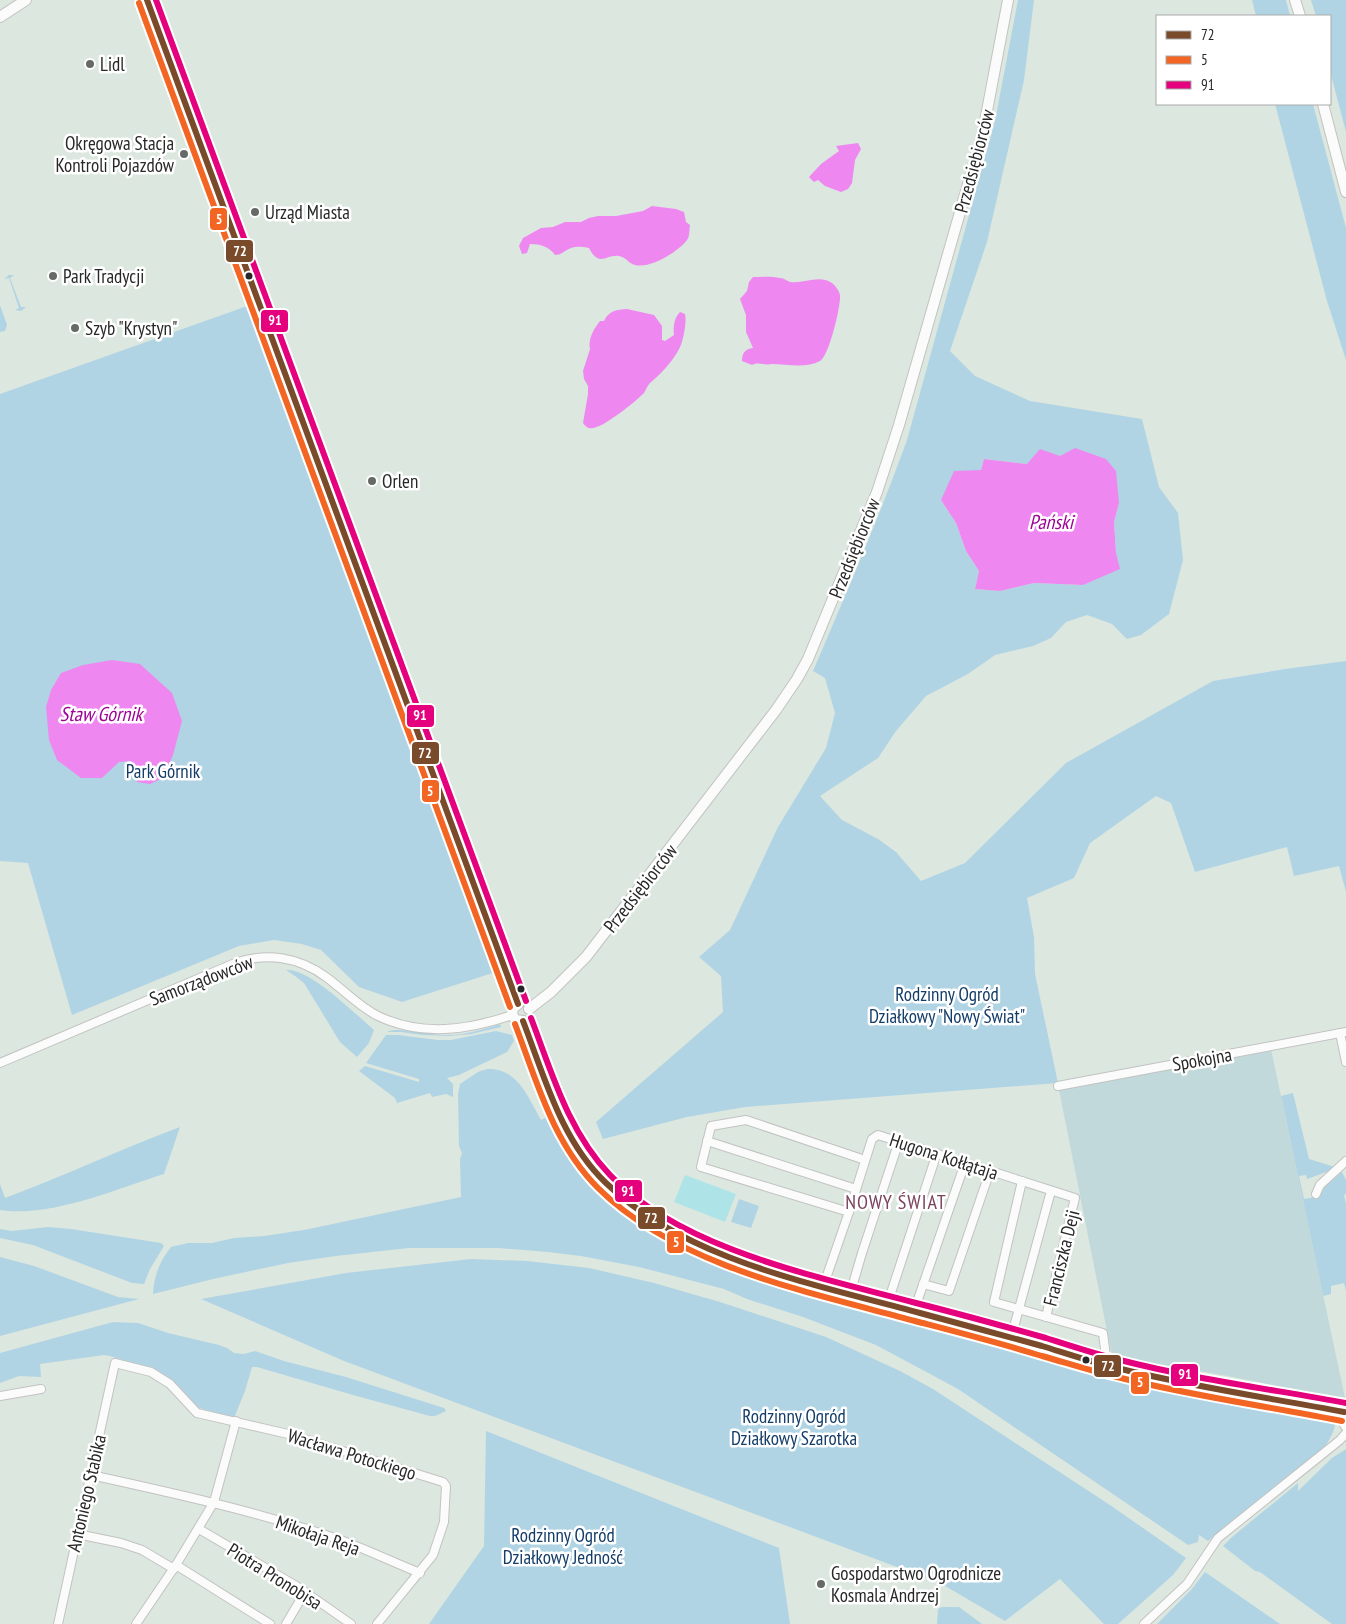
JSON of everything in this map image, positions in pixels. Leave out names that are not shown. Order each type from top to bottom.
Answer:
[{"type":"street","points":[[0,17],[26,0]]},
{"type":"street","points":[[147,0],[518,1004]]},
{"type":"street","name":"Przedsiębiorców","points":[[529,1009],[567,978],[591,950],[776,710],[808,659],[877,492],[897,434],[981,140],[1008,0]]},
{"type":"street","points":[[1296,0],[1300,15]]},
{"type":"street","points":[[1323,105],[1346,192]]},
{"type":"street","name":"Samorządowców","points":[[0,1063],[229,965],[261,957],[290,960],[312,968],[371,1012],[410,1027],[437,1030],[458,1029],[488,1023],[512,1015]]},
{"type":"street","points":[[518,1004],[526,1005],[529,1009],[528,1017],[523,1021],[516,1020],[512,1015],[513,1008],[518,1004]]},
{"type":"street","points":[[523,1021],[570,1137],[585,1161],[608,1185],[649,1217],[697,1244],[744,1263],[823,1287],[1011,1338],[1104,1366],[1345,1411],[1342,1419],[1346,1433],[1218,1538],[1181,1591],[1144,1624]]},
{"type":"street","points":[[1343,1032],[1346,1062]]},
{"type":"street","name":"Spokojna","points":[[1058,1086],[1343,1032]]},
{"type":"street","points":[[849,1212],[701,1166],[711,1126],[746,1120],[865,1160]]},
{"type":"street","name":"Hugona Kołłątaja","points":[[823,1287],[874,1136],[878,1135],[937,1153],[1050,1191]]},
{"type":"street","points":[[707,1141],[856,1189]]},
{"type":"street","points":[[850,1294],[899,1142]]},
{"type":"street","points":[[887,1305],[937,1153]]},
{"type":"street","points":[[1316,1194],[1320,1185],[1346,1161]]},
{"type":"street","points":[[914,1311],[965,1163]]},
{"type":"street","points":[[923,1284],[949,1291],[990,1171]]},
{"type":"street","name":"Franciszka Deji","points":[[1019,1309],[994,1302],[1022,1182]]},
{"type":"street","name":"Franciszka Deji","points":[[1011,1338],[1050,1191],[1075,1198],[1046,1317]]},
{"type":"street","points":[[1019,1309],[1103,1333],[1106,1357],[1104,1366]]},
{"type":"street","name":"Wacława Potockiego","points":[[115,1363],[151,1372],[170,1384],[197,1413],[288,1434],[443,1482],[446,1486],[444,1522],[433,1555],[377,1624]]},
{"type":"street","name":"Antoniego Stabika","points":[[58,1624],[115,1363]]},
{"type":"street","points":[[0,1396],[41,1390]]},
{"type":"street","points":[[136,1624],[175,1567],[214,1502],[236,1421]]},
{"type":"street","name":"Mikołaja Reja","points":[[91,1475],[214,1502],[337,1539],[420,1573]]},
{"type":"street","name":"Piotra Pronobisa","points":[[199,1529],[305,1592],[350,1624]]},
{"type":"street","points":[[77,1534],[121,1543],[142,1550],[175,1567],[270,1624]]},
{"type":"street","points":[[286,1624],[305,1592]]},
{"type":"green space","name":"Rodzinny Ogród Działkowy \"Nowy Świat\"","points":[[1018,0],[1034,0],[1024,80],[987,242],[950,351],[975,376],[1030,401],[1142,419],[1159,487],[1178,513],[1183,560],[1169,614],[1141,635],[1127,639],[1112,624],[1087,615],[1066,622],[1051,638],[1033,646],[995,655],[968,674],[926,696],[896,731],[878,758],[820,796],[842,820],[878,839],[896,852],[921,881],[965,863],[1066,763],[1213,681],[1346,661],[1346,892],[1339,866],[1294,876],[1287,847],[1195,872],[1171,803],[1156,796],[1090,843],[1074,878],[1027,898],[1034,937],[1035,974],[1058,1083],[745,1107],[687,1117],[603,1139],[596,1122],[723,1012],[721,976],[699,957],[730,930],[778,827],[826,748],[835,713],[825,678],[813,671],[874,527],[907,440],[995,121]],"holes":[[[1060,456],[1119,503],[1114,522],[1116,553],[1083,585],[1034,583],[1000,591],[975,589],[979,571],[966,551],[956,523],[941,500],[981,470],[984,459],[1027,464]]]},
{"type":"green space","points":[[1252,0],[1286,0],[1290,15],[1256,15]]},
{"type":"green space","points":[[1311,0],[1346,0],[1346,132],[1331,75],[1331,15],[1316,15]]},
{"type":"green space","points":[[1275,105],[1313,105],[1346,228],[1346,360],[1327,301]]},
{"type":"green space","points":[[9,275],[14,275],[10,278],[21,307],[26,307],[21,311],[15,310],[19,308],[9,278],[4,279]]},
{"type":"green space","points":[[0,305],[7,325],[5,331],[0,332]]},
{"type":"green space","name":"Park Górnik","points":[[250,305],[499,971],[402,1002],[359,987],[321,950],[302,944],[274,940],[239,946],[72,1015],[28,863],[0,861],[0,394]]},
{"type":"green space","points":[[286,970],[296,971],[319,984],[374,1030],[369,1043],[357,1057],[340,1042],[304,983]]},
{"type":"green space","points":[[500,1024],[501,1027],[471,1034],[449,1036],[387,1032],[399,1030],[453,1035],[473,1032]]},
{"type":"green space","points":[[496,1031],[512,1035],[514,1041],[507,1052],[459,1075],[447,1078],[453,1084],[453,1097],[446,1094],[432,1097],[430,1093],[397,1103],[395,1098],[359,1071],[365,1066],[419,1082],[419,1079],[366,1063],[386,1035],[451,1040]]},
{"type":"green space","points":[[487,1069],[506,1073],[514,1079],[527,1094],[541,1120],[545,1118],[547,1110],[533,1080],[536,1078],[563,1137],[582,1164],[605,1188],[648,1224],[718,1258],[784,1283],[819,1290],[1075,1367],[1334,1417],[1335,1425],[1333,1432],[1325,1447],[1208,1541],[1199,1535],[1198,1542],[1188,1545],[958,1389],[876,1345],[724,1289],[639,1267],[548,1252],[498,1248],[409,1248],[288,1263],[153,1294],[158,1269],[171,1247],[188,1243],[212,1243],[234,1238],[304,1230],[461,1197],[460,1159],[462,1153],[459,1146],[458,1094],[460,1084],[478,1072]]},
{"type":"green space","points":[[1293,1093],[1309,1159],[1335,1167],[1307,1179],[1306,1175],[1299,1176],[1304,1199],[1321,1196],[1321,1189],[1342,1172],[1346,1180],[1346,1194],[1344,1195],[1346,1204],[1346,1291],[1344,1283],[1331,1286],[1331,1294],[1323,1296],[1281,1096]]},
{"type":"green space","points":[[180,1127],[164,1174],[83,1201],[61,1206],[40,1210],[0,1210],[0,1184],[5,1198]]},
{"type":"green space","points":[[739,1199],[759,1206],[751,1228],[731,1222]]},
{"type":"green space","points":[[48,1227],[161,1243],[164,1246],[150,1269],[144,1284],[132,1283],[33,1245],[0,1238],[0,1229],[12,1231]]},
{"type":"green space","points":[[0,1257],[34,1266],[118,1297],[139,1299],[0,1336]]},
{"type":"green space","name":"Rodzinny Ogród Działkowy Szarotka","points":[[471,1259],[527,1261],[589,1268],[654,1283],[720,1302],[826,1337],[900,1371],[933,1389],[1110,1505],[1186,1558],[1173,1575],[1118,1624],[1104,1624],[1060,1579],[1005,1621],[940,1583],[344,1361],[201,1299],[346,1273]]},
{"type":"green space","points":[[113,1322],[138,1323],[168,1333],[219,1345],[234,1353],[244,1354],[255,1351],[284,1361],[346,1377],[444,1408],[446,1411],[430,1416],[252,1367],[234,1418],[199,1408],[162,1374],[104,1355],[40,1364],[41,1377],[19,1376],[0,1383],[0,1353]]},
{"type":"green space","name":"Rodzinny Ogród Działkowy Jedność","points":[[486,1431],[779,1548],[790,1624],[429,1624],[484,1546]]},
{"type":"green space","points":[[1346,1449],[1346,1624],[1332,1624],[1260,1572],[1255,1571],[1223,1546],[1298,1483],[1298,1491],[1332,1458]]},
{"type":"green space","points":[[1205,1572],[1280,1624],[1157,1624],[1191,1590]]},
{"type":"green space","points":[[942,1607],[959,1607],[982,1624],[937,1624],[938,1609]]},
{"type":"shaded area","points":[[1271,1049],[1345,1398],[1336,1398],[1228,1376],[1112,1356],[1059,1090]]},
{"type":"shaded area","points":[[685,1175],[736,1194],[725,1222],[674,1202]]},
{"type":"water","points":[[858,143],[861,149],[855,160],[852,183],[848,189],[841,192],[825,186],[818,180],[814,182],[809,177],[821,164],[839,151],[836,146]]},
{"type":"water","points":[[652,206],[684,212],[686,222],[690,225],[689,237],[683,245],[656,262],[641,266],[635,265],[619,256],[599,259],[589,248],[584,247],[573,247],[555,255],[544,246],[530,244],[527,253],[522,254],[519,246],[523,238],[541,228],[553,227],[565,222],[581,222],[598,216],[616,216],[643,211]]},
{"type":"water","points":[[753,277],[777,277],[790,282],[822,279],[827,280],[836,287],[840,295],[840,301],[831,341],[820,361],[796,366],[759,363],[752,365],[742,361],[744,352],[753,348],[746,332],[746,315],[740,299],[747,291],[749,282]]},
{"type":"water","points":[[627,309],[654,315],[662,326],[662,340],[665,341],[674,335],[674,323],[678,314],[680,312],[685,314],[685,327],[681,343],[669,364],[649,384],[640,397],[619,414],[598,427],[588,428],[583,423],[588,386],[584,379],[583,371],[590,349],[590,338],[600,321],[604,321],[614,311]]},
{"type":"water","name":"Pański","points":[[1075,448],[1106,459],[1116,471],[1119,503],[1114,522],[1116,553],[1120,569],[1083,585],[1034,583],[1000,591],[975,589],[979,571],[966,551],[956,523],[941,500],[954,471],[981,470],[984,459],[1027,464],[1040,449],[1060,456]]},
{"type":"water","name":"Staw Górnik","points":[[112,660],[140,664],[172,693],[182,721],[173,755],[163,778],[150,784],[137,782],[131,761],[119,762],[102,778],[81,778],[57,760],[49,740],[46,707],[51,690],[61,673],[83,665]]},
{"type":"transit line","name":"72","points":[[147,0],[518,1004]]},
{"type":"transit line","name":"91","points":[[156,0],[526,1001]]},
{"type":"transit line","name":"5","points":[[139,3],[510,1007]]},
{"type":"transit line","name":"91","points":[[531,1018],[563,1101],[583,1140],[595,1158],[610,1175],[640,1201],[675,1223],[713,1242],[837,1283],[1046,1338],[1111,1358],[1204,1378],[1346,1403]]},
{"type":"transit line","name":"72","points":[[523,1021],[556,1107],[577,1148],[590,1166],[606,1183],[638,1210],[674,1232],[713,1251],[796,1280],[1042,1346],[1111,1367],[1204,1387],[1344,1412]]},
{"type":"transit line","name":"5","points":[[515,1024],[548,1111],[569,1152],[582,1170],[598,1188],[630,1215],[666,1238],[705,1257],[790,1287],[994,1342],[1107,1375],[1173,1390],[1342,1421]]},
{"type":"place","name":"Lidl","points":[[90,64]]},
{"type":"place","name":"Okręgowa Stacja Kontroli Pojazdów","points":[[184,154]]},
{"type":"place","name":"Urząd Miasta","points":[[255,212]]},
{"type":"place","name":"Park Tradycji","points":[[53,276]]},
{"type":"place","name":"Szyb \"Krystyn\"","points":[[75,328]]},
{"type":"place","name":"Orlen","points":[[372,481]]},
{"type":"place","name":"Gospodarstwo Ogrodnicze Kosmala Andrzej","points":[[821,1584]]},
{"type":"district","name":"NOWY ŚWIAT","points":[[896,1202]]}]
